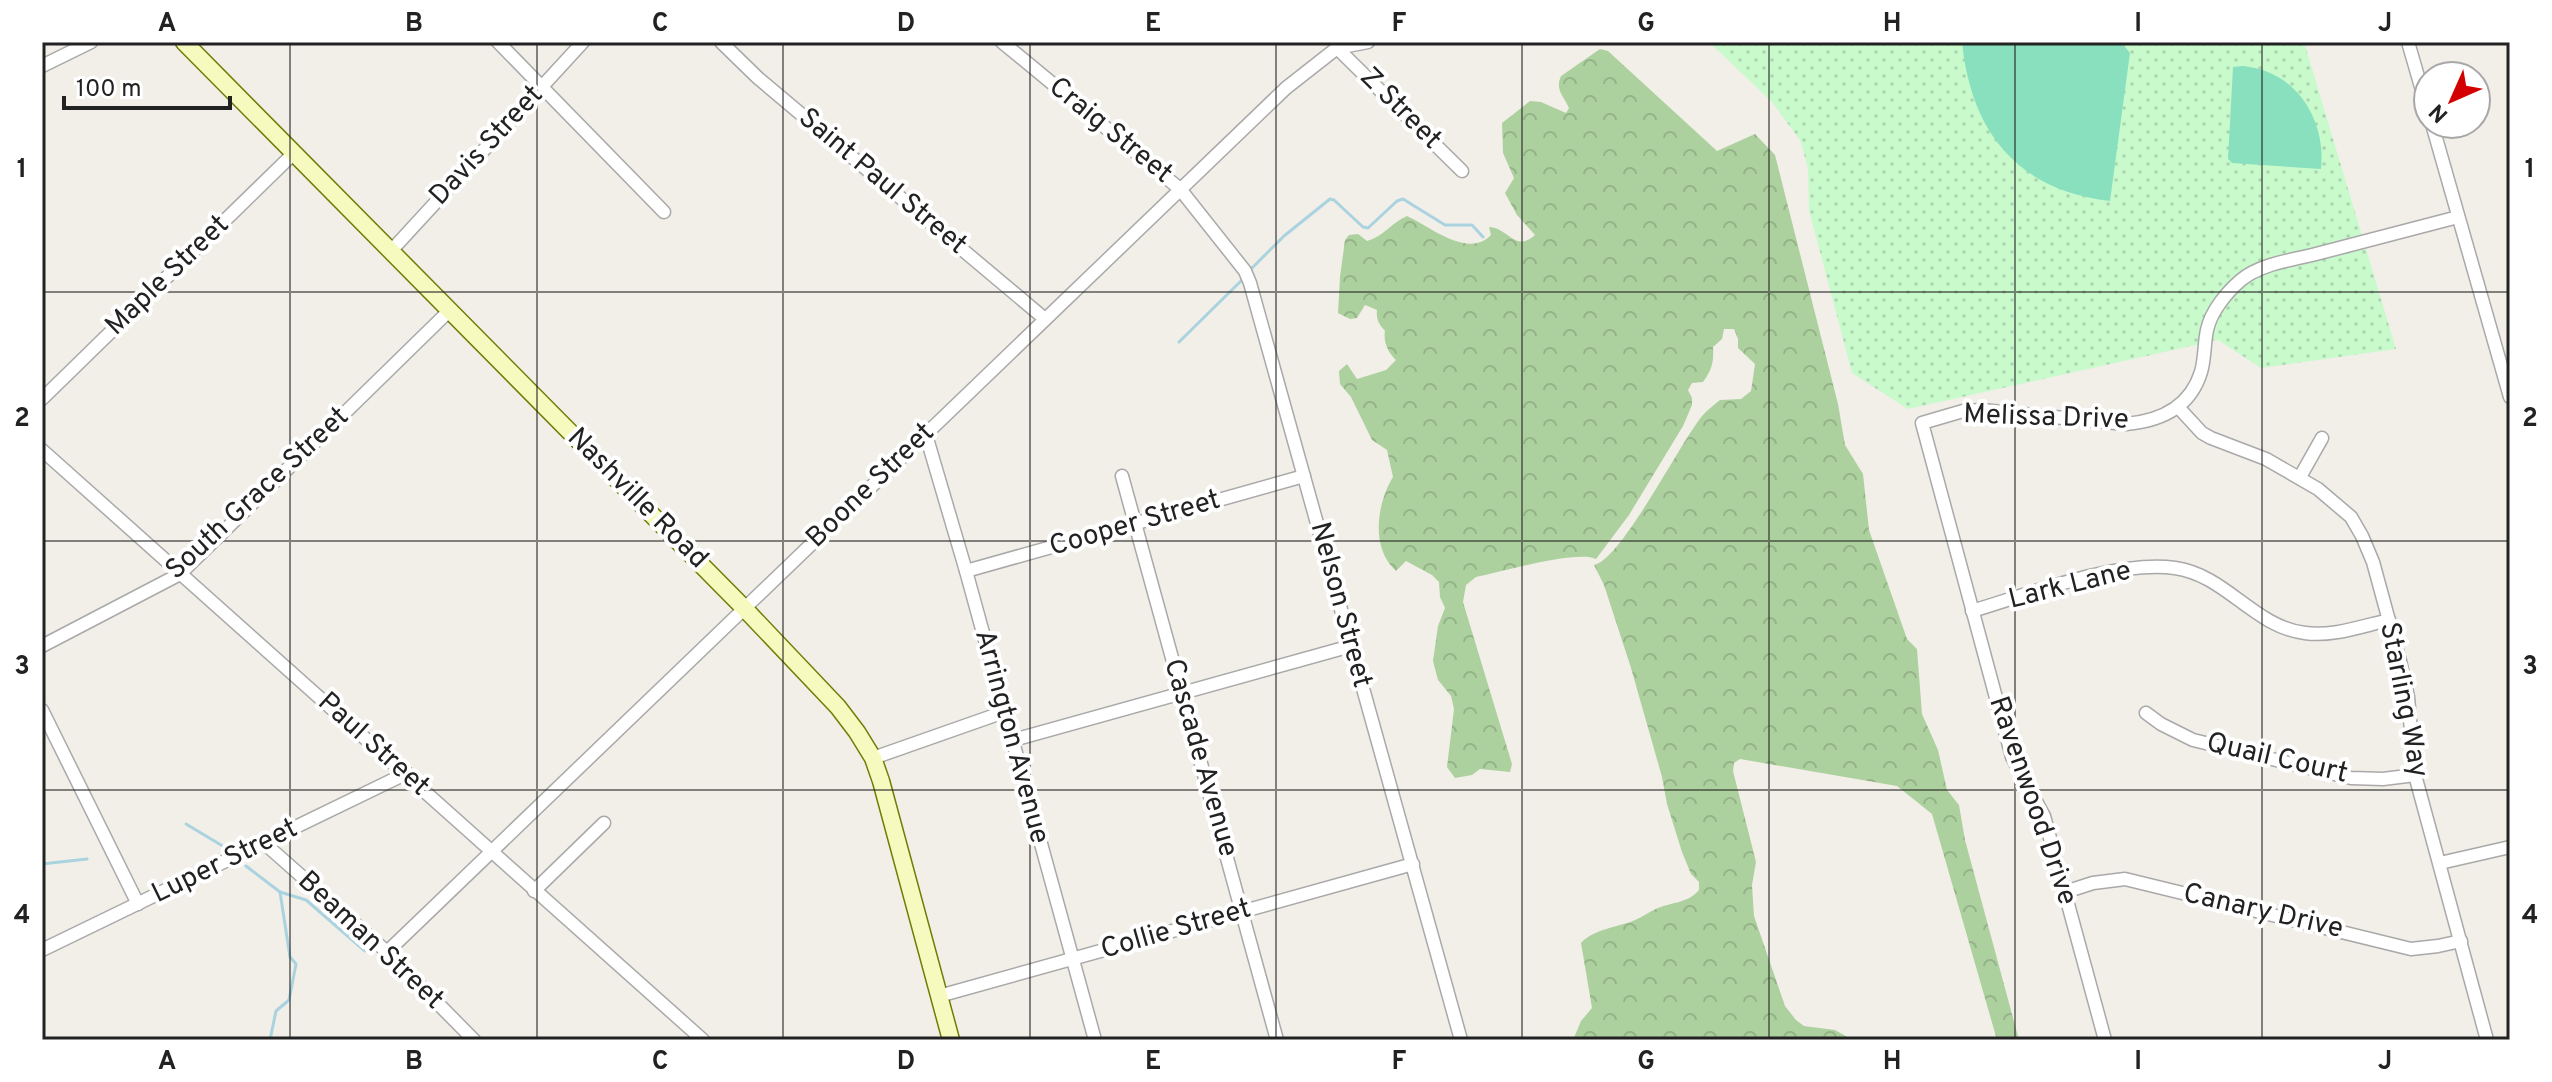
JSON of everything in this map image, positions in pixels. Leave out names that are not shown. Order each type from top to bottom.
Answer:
[{"type":"main road","name":"Nashville Road","points":[[184,42],[838,707],[873,758],[890,809],[951,1040]]},
{"type":"street","points":[[42,66],[91,42]]},
{"type":"street","points":[[498,42],[664,212]]},
{"type":"street","name":"Davis Street","points":[[391,251],[583,42]]},
{"type":"street","name":"Saint Paul Street","points":[[721,42],[758,78],[1045,319]]},
{"type":"street","name":"Craig Street","points":[[1002,42],[1180,189]]},
{"type":"street","name":"Boone Street","points":[[387,952],[1286,88],[1337,48],[1368,42]]},
{"type":"street","name":"Z Street","points":[[1337,48],[1462,171]]},
{"type":"street","points":[[2436,140],[2510,397]]},
{"type":"street","name":"Maple Street","points":[[42,399],[294,153]]},
{"type":"street","name":"Nelson Street","points":[[1180,189],[1236,259],[1250,283],[1461,1040]]},
{"type":"street","points":[[2178,407],[2195,388],[2201,371],[2207,328],[2216,309],[2243,278],[2279,264],[2458,217]]},
{"type":"street","name":"South Grace Street","points":[[42,646],[180,574],[450,310]]},
{"type":"street","name":"Melissa Drive","points":[[1922,423],[1941,416],[1982,410],[2126,424],[2147,422],[2165,416],[2178,407]]},
{"type":"street","name":"Starling Way","points":[[2178,407],[2202,433],[2266,459],[2300,477],[2351,517],[2362,536],[2373,562],[2408,697],[2415,775],[2487,1040]]},
{"type":"street","name":"Ravenwood Drive","points":[[1922,423],[2012,757],[2044,816],[2105,1040]]},
{"type":"street","name":"Arrington Avenue","points":[[926,435],[1095,1040]]},
{"type":"street","points":[[2300,477],[2322,438]]},
{"type":"street","name":"Paul Street","points":[[42,450],[703,1040]]},
{"type":"street","name":"Cascade Avenue","points":[[1122,476],[1277,1040]]},
{"type":"street","name":"Cooper Street","points":[[966,571],[1304,476]]},
{"type":"street","name":"Lark Lane","points":[[1972,611],[2099,574],[2157,567],[2197,574],[2217,583],[2270,622],[2305,633],[2326,633],[2389,620]]},
{"type":"street","points":[[1013,740],[1351,646]]},
{"type":"street","points":[[42,710],[138,904]]},
{"type":"street","points":[[873,758],[1004,712]]},
{"type":"street","name":"Quail Court","points":[[2146,713],[2193,740],[2351,778],[2383,779],[2415,775]]},
{"type":"street","name":"Luper Street","points":[[42,950],[407,773]]},
{"type":"street","points":[[534,891],[604,823]]},
{"type":"street","name":"Beaman Street","points":[[264,843],[387,952],[474,1040]]},
{"type":"street","points":[[2440,863],[2510,847]]},
{"type":"street","name":"Collie Street","points":[[939,996],[1413,864]]},
{"type":"street","name":"Canary Drive","points":[[2065,892],[2093,883],[2125,879],[2411,949],[2461,941]]},
{"type":"green space","points":[[1709,42],[2304,42],[2396,349],[2261,368],[2218,340],[1908,409],[1852,373],[1809,210],[1808,168],[1800,140],[1772,102]]},
{"type":"green space","points":[[1962,42],[2121,42],[2130,53],[2110,201],[2078,195],[2049,184],[2025,170],[2005,152],[1976,104]]},
{"type":"green space","points":[[1600,49],[1608,51],[1717,151],[1755,134],[1775,155],[1838,404],[1845,445],[1863,474],[1869,530],[1907,639],[1917,649],[1922,714],[1938,750],[1947,790],[1959,805],[1965,840],[2019,1040],[1997,1040],[1932,814],[1897,786],[1740,759],[1734,763],[1733,771],[1756,862],[1752,885],[1754,916],[1785,1006],[1804,1026],[1835,1030],[1853,1040],[1573,1040],[1581,1021],[1592,1008],[1581,943],[1599,931],[1685,900],[1699,890],[1699,882],[1691,874],[1682,852],[1631,668],[1604,585],[1594,565],[1605,558],[1634,523],[1704,414],[1720,400],[1741,399],[1751,391],[1755,364],[1738,348],[1734,329],[1724,329],[1722,339],[1713,347],[1713,362],[1708,374],[1703,382],[1692,383],[1688,390],[1692,405],[1683,426],[1629,515],[1596,559],[1572,557],[1538,563],[1476,577],[1466,585],[1463,602],[1512,764],[1510,772],[1480,769],[1472,775],[1455,778],[1447,767],[1454,709],[1451,696],[1438,680],[1433,661],[1438,626],[1445,608],[1439,582],[1406,561],[1396,571],[1382,550],[1380,512],[1393,477],[1387,450],[1372,440],[1351,397],[1340,384],[1339,371],[1347,364],[1357,379],[1386,370],[1396,360],[1387,347],[1377,310],[1365,305],[1357,318],[1350,319],[1338,313],[1345,240],[1349,235],[1358,234],[1367,241],[1373,239],[1407,216],[1449,239],[1472,244],[1482,242],[1491,235],[1489,227],[1517,241],[1528,240],[1535,235],[1517,215],[1505,193],[1514,178],[1503,153],[1502,123],[1530,101],[1541,102],[1566,113],[1569,108],[1559,89],[1561,76]]},
{"type":"green space","points":[[2233,67],[2261,69],[2277,77],[2292,87],[2303,100],[2318,132],[2321,169],[2232,163],[2228,159]]},
{"type":"waterway","points":[[1250,270],[1284,236],[1330,199],[1363,227],[1368,228],[1403,199],[1445,225],[1472,225],[1483,237]]},
{"type":"waterway","points":[[1179,342],[1243,279]]},
{"type":"waterway","points":[[186,824],[226,848]]},
{"type":"waterway","points":[[42,864],[87,859]]},
{"type":"waterway","points":[[246,866],[280,892],[306,900],[365,951]]},
{"type":"waterway","points":[[270,1040],[276,1011],[289,1000],[296,964],[290,957],[280,892]]}]
